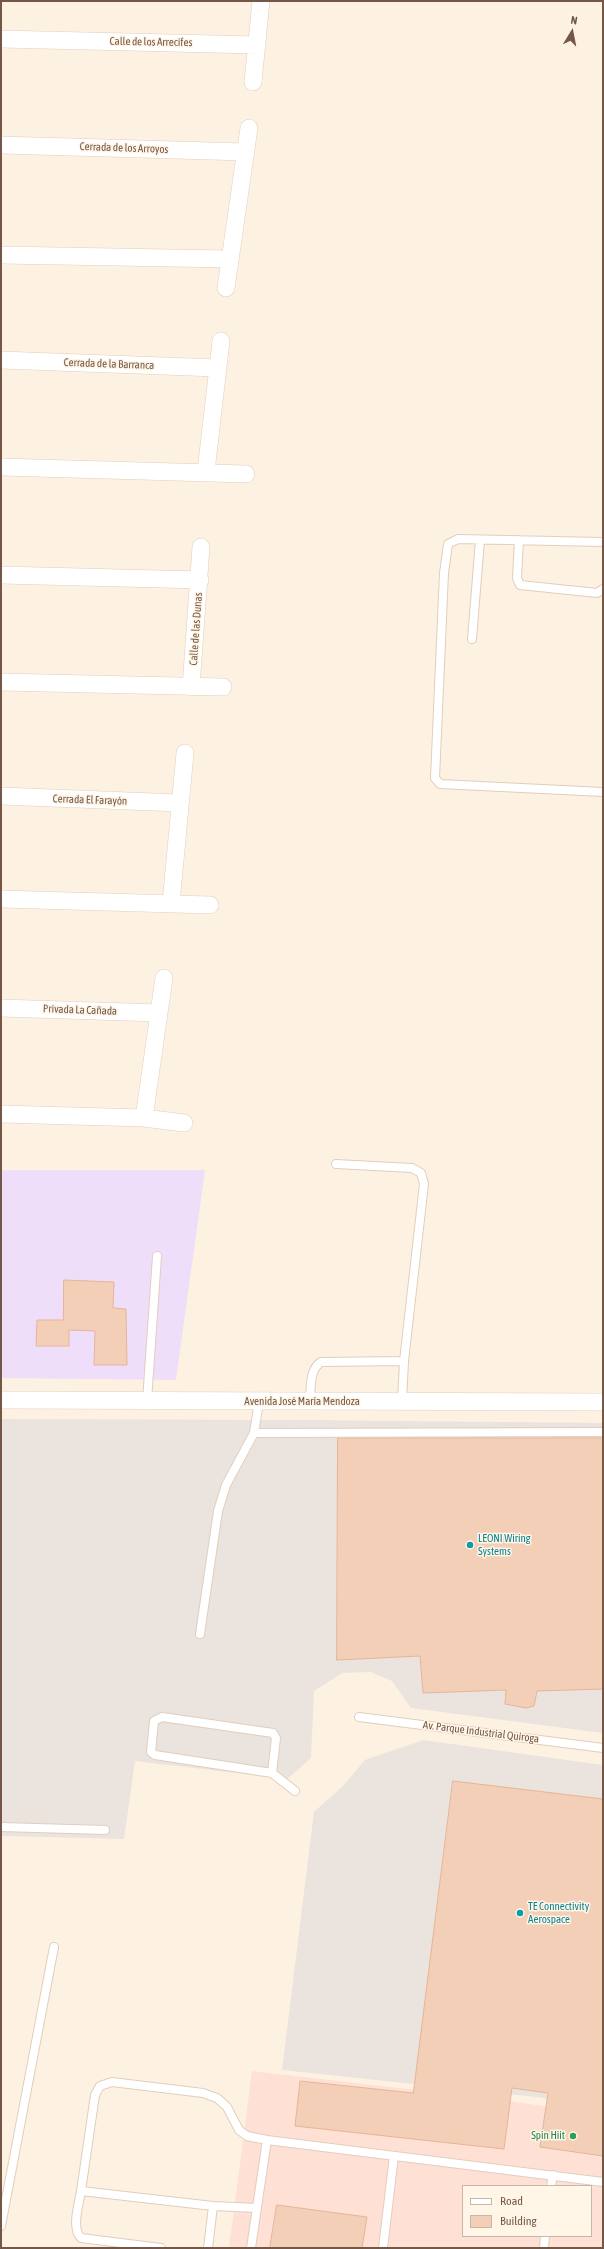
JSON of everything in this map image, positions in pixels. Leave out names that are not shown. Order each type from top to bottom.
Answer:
[{"type":"street","points":[[253,82],[261,1]]},
{"type":"street","name":"Calle de los Arrecifes","points":[[1,39],[257,45]]},
{"type":"street","points":[[226,288],[249,128]]},
{"type":"street","name":"Cerrada de los Arroyos","points":[[1,145],[246,152]]},
{"type":"street","points":[[1,255],[229,259]]},
{"type":"street","points":[[206,471],[221,341]]},
{"type":"street","name":"Cerrada de la Barranca","points":[[1,360],[217,368]]},
{"type":"street","points":[[1,467],[206,471],[246,474]]},
{"type":"street","points":[[200,580],[201,547]]},
{"type":"street","name":"Calle de las Dunas","points":[[1,574],[200,580],[191,687]]},
{"type":"street","points":[[1,682],[223,687]]},
{"type":"street","points":[[171,903],[185,753]]},
{"type":"street","name":"Cerrada El Farayón","points":[[1,796],[180,803]]},
{"type":"street","points":[[1,899],[210,905]]},
{"type":"street","points":[[144,1118],[164,978]]},
{"type":"street","name":"Privada La Cañada","points":[[1,1008],[159,1012]]},
{"type":"street","points":[[1,1114],[144,1118],[184,1122]]},
{"type":"street","name":"Avenida José María Mendoza","points":[[1,1400],[603,1402]]},
{"type":"lane","points":[[603,542],[452,540],[446,550],[436,782],[440,784],[603,792]]},
{"type":"lane","points":[[472,639],[480,540]]},
{"type":"lane","points":[[519,540],[517,578],[520,585],[598,593],[603,589]]},
{"type":"lane","points":[[336,1164],[412,1168],[421,1174],[424,1184],[404,1361],[402,1402]]},
{"type":"lane","points":[[147,1401],[157,1256]]},
{"type":"lane","points":[[310,1402],[313,1372],[315,1366],[321,1362],[404,1361]]},
{"type":"lane","points":[[200,1634],[218,1511],[226,1485],[254,1433],[259,1402]]},
{"type":"lane","points":[[254,1433],[603,1432]]},
{"type":"lane","points":[[272,1773],[276,1738],[273,1733],[162,1717],[154,1720],[150,1752],[155,1755],[272,1773],[295,1792]]},
{"type":"lane","name":"Av. Parque Industrial Quiroga","points":[[359,1717],[603,1748]]},
{"type":"lane","points":[[1,1827],[105,1830]]},
{"type":"lane","points":[[1,2226],[54,1947]]},
{"type":"lane","points":[[161,2248],[81,2238],[77,2234],[76,2227],[95,2095],[100,2086],[112,2082],[203,2093],[217,2098],[227,2107],[239,2130],[246,2136],[267,2140],[603,2182]]},
{"type":"lane","points":[[250,2248],[267,2140]]},
{"type":"lane","points":[[383,2248],[394,2156]]},
{"type":"lane","points":[[551,2185],[553,2175]]},
{"type":"lane","points":[[81,2191],[213,2206],[257,2208]]},
{"type":"lane","points":[[208,2248],[213,2206]]},
{"type":"lane","points":[[544,2248],[545,2237]]},
{"type":"shaded area","points":[[1,1170],[205,1170],[176,1380],[1,1378]]},
{"type":"shaded area","points":[[1,1419],[603,1423],[603,1733],[411,1708],[392,1681],[371,1672],[342,1673],[314,1691],[311,1758],[287,1779],[135,1761],[124,1839],[1,1836]]},
{"type":"shaded area","points":[[423,1740],[603,1765],[603,2107],[536,2097],[282,2070],[314,1812],[344,1785],[365,1760]]},
{"type":"shaded area","points":[[252,2071],[485,2098],[603,2114],[603,2248],[229,2248]]},
{"type":"building","points":[[64,1280],[114,1282],[113,1308],[126,1309],[127,1365],[94,1365],[95,1331],[69,1330],[69,1346],[36,1346],[37,1320],[63,1320]]},
{"type":"building","name":"LEONI Wiring Systems","points":[[338,1438],[603,1438],[603,1689],[537,1691],[534,1706],[526,1708],[505,1704],[506,1690],[423,1693],[420,1656],[337,1660]]},
{"type":"building","name":"TE Connectivity Aerospace","points":[[453,1781],[603,1799],[603,2156],[540,2147],[548,2093],[512,2088],[504,2149],[295,2126],[300,2081],[413,2093]]},
{"type":"building","points":[[277,2205],[367,2217],[362,2248],[270,2248]]},
{"type":"place","name":"LEONI Wiring Systems","points":[[470,1545]]},
{"type":"place","name":"TE Connectivity Aerospace","points":[[520,1913]]},
{"type":"place","name":"Spin Hiit","points":[[573,2136]]}]
